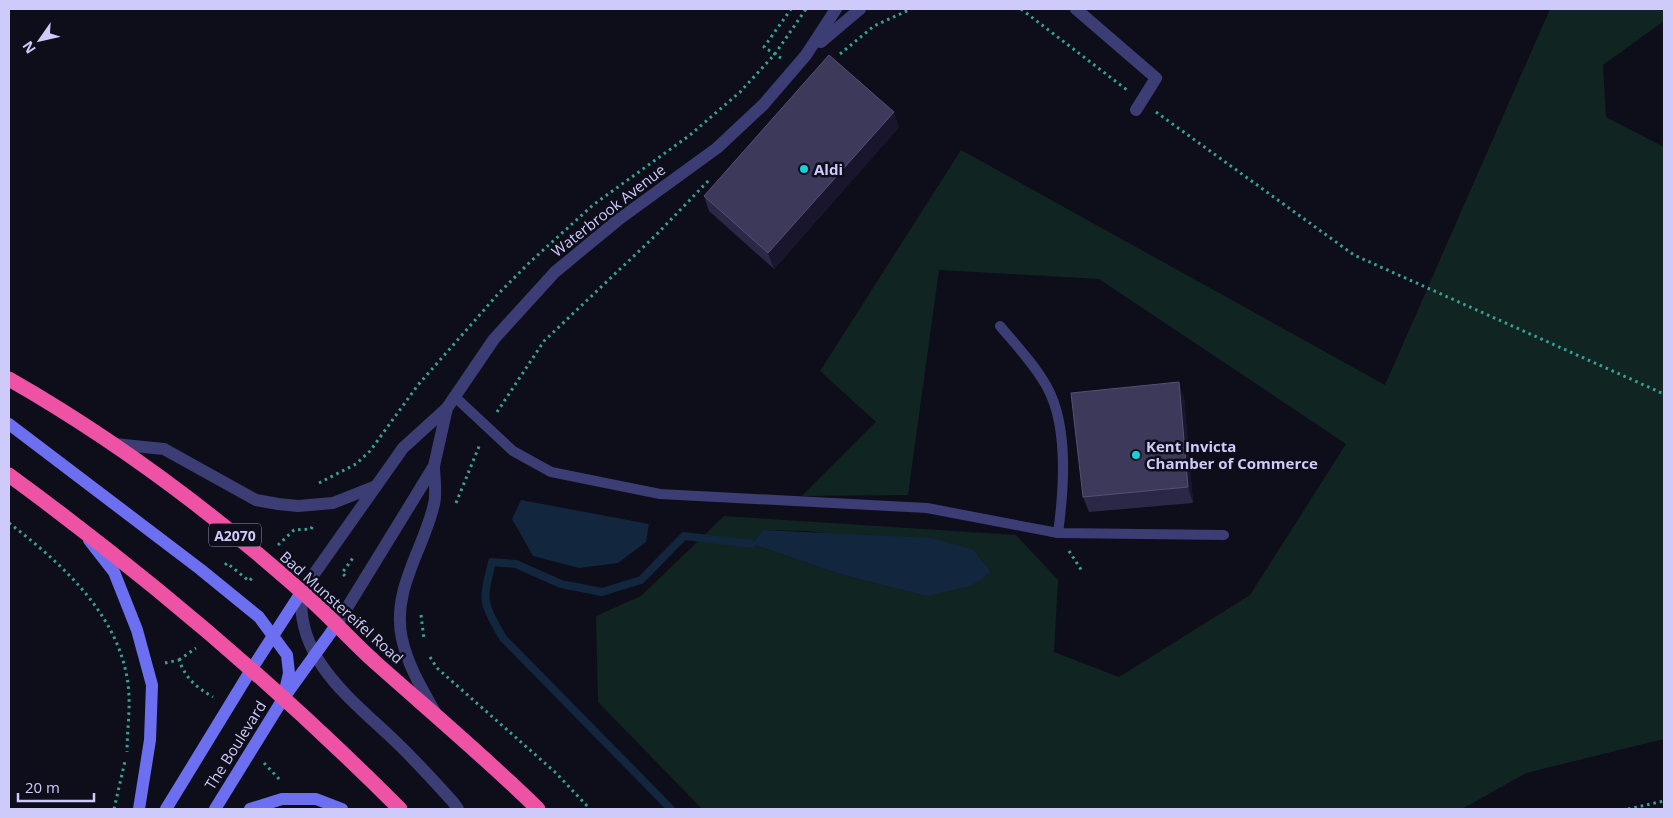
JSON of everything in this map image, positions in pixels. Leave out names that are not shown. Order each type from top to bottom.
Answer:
[{"type":"highway","name":"Bad Munstereifel Road","points":[[9,380],[56,406],[210,514],[302,591],[374,662],[498,770],[538,809]]},
{"type":"highway","points":[[9,475],[141,576],[347,756],[400,809]]},
{"type":"street","name":"Waterbrook Avenue","points":[[302,591],[403,448],[447,408],[494,339],[555,272],[618,220],[717,148],[763,106],[806,55],[836,9]]},
{"type":"street","name":"Waterbrook Avenue","points":[[806,55],[860,9]]},
{"type":"street","points":[[1076,9],[1156,78],[1138,106]]},
{"type":"street","name":"Waterbrook Avenue","points":[[440,720],[412,673],[401,638],[401,606],[404,585],[434,503],[434,466],[447,408]]},
{"type":"street","points":[[9,424],[200,568],[259,617],[287,655],[289,673],[283,699]]},
{"type":"street","points":[[111,444],[164,449],[256,500],[278,504],[298,506],[333,503],[376,486]]},
{"type":"street","name":"Waterbrook Avenue","points":[[336,624],[434,466]]},
{"type":"street","points":[[83,531],[114,572],[148,664],[152,685],[150,740],[139,809]]},
{"type":"street","points":[[302,591],[301,615],[304,629],[314,655],[322,668],[349,698],[411,756],[454,802],[458,809]]},
{"type":"street","name":"The Boulevard","points":[[166,809],[250,670],[302,591]]},
{"type":"street","name":"The Boulevard","points":[[215,809],[283,699],[336,624]]},
{"type":"street","points":[[250,809],[282,799],[316,799],[342,809]]},
{"type":"lane","points":[[1000,326],[1047,387],[1058,417],[1064,486],[1058,533]]},
{"type":"lane","points":[[454,396],[513,451],[551,472],[660,494],[927,508],[1058,533],[1224,535]]},
{"type":"path","points":[[791,9],[764,47],[775,54],[806,9]]},
{"type":"path","points":[[837,56],[874,26],[911,9]]},
{"type":"path","points":[[1021,9],[1138,106],[1354,255],[1562,346],[1664,394]]},
{"type":"path","points":[[454,506],[487,427],[544,341],[656,236],[717,172]]},
{"type":"path","points":[[9,524],[44,550],[92,600],[109,627],[124,665],[129,685],[127,754],[114,809]]},
{"type":"path","points":[[421,610],[424,643]]},
{"type":"path","points":[[428,655],[437,668],[556,773],[590,809]]},
{"type":"path","points":[[1628,809],[1664,801]]},
{"type":"green space","points":[[1550,9],[1664,9],[1664,21],[1603,65],[1606,117],[1664,147],[1664,739],[1526,773],[1462,809],[702,809],[598,702],[596,616],[641,596],[724,516],[1016,535],[1058,580],[1054,652],[1119,677],[1250,595],[1346,444],[1099,279],[939,270],[908,495],[802,496],[876,422],[820,371],[961,150],[1385,385]],"holes":[[[763,530],[808,531],[974,550],[991,572],[926,596],[836,573],[752,544]]]},
{"type":"water","points":[[521,500],[649,524],[646,542],[618,563],[579,568],[533,556],[512,519]]},
{"type":"water","points":[[763,530],[932,538],[974,550],[991,572],[971,586],[926,596],[836,573],[752,544]]},
{"type":"building","name":"Aldi","points":[[829,55],[894,112],[768,253],[704,196]]},
{"type":"building","name":"Kent Invicta Chamber of Commerce","points":[[1179,382],[1188,487],[1083,497],[1071,393]]},
{"type":"waterway","points":[[671,809],[503,638],[491,616],[486,601],[492,562],[516,564],[561,584],[602,592],[641,580],[684,536],[752,544]]},
{"type":"place","name":"Aldi","points":[[804,169]]},
{"type":"place","name":"Kent Invicta Chamber of Commerce","points":[[1136,455]]}]
